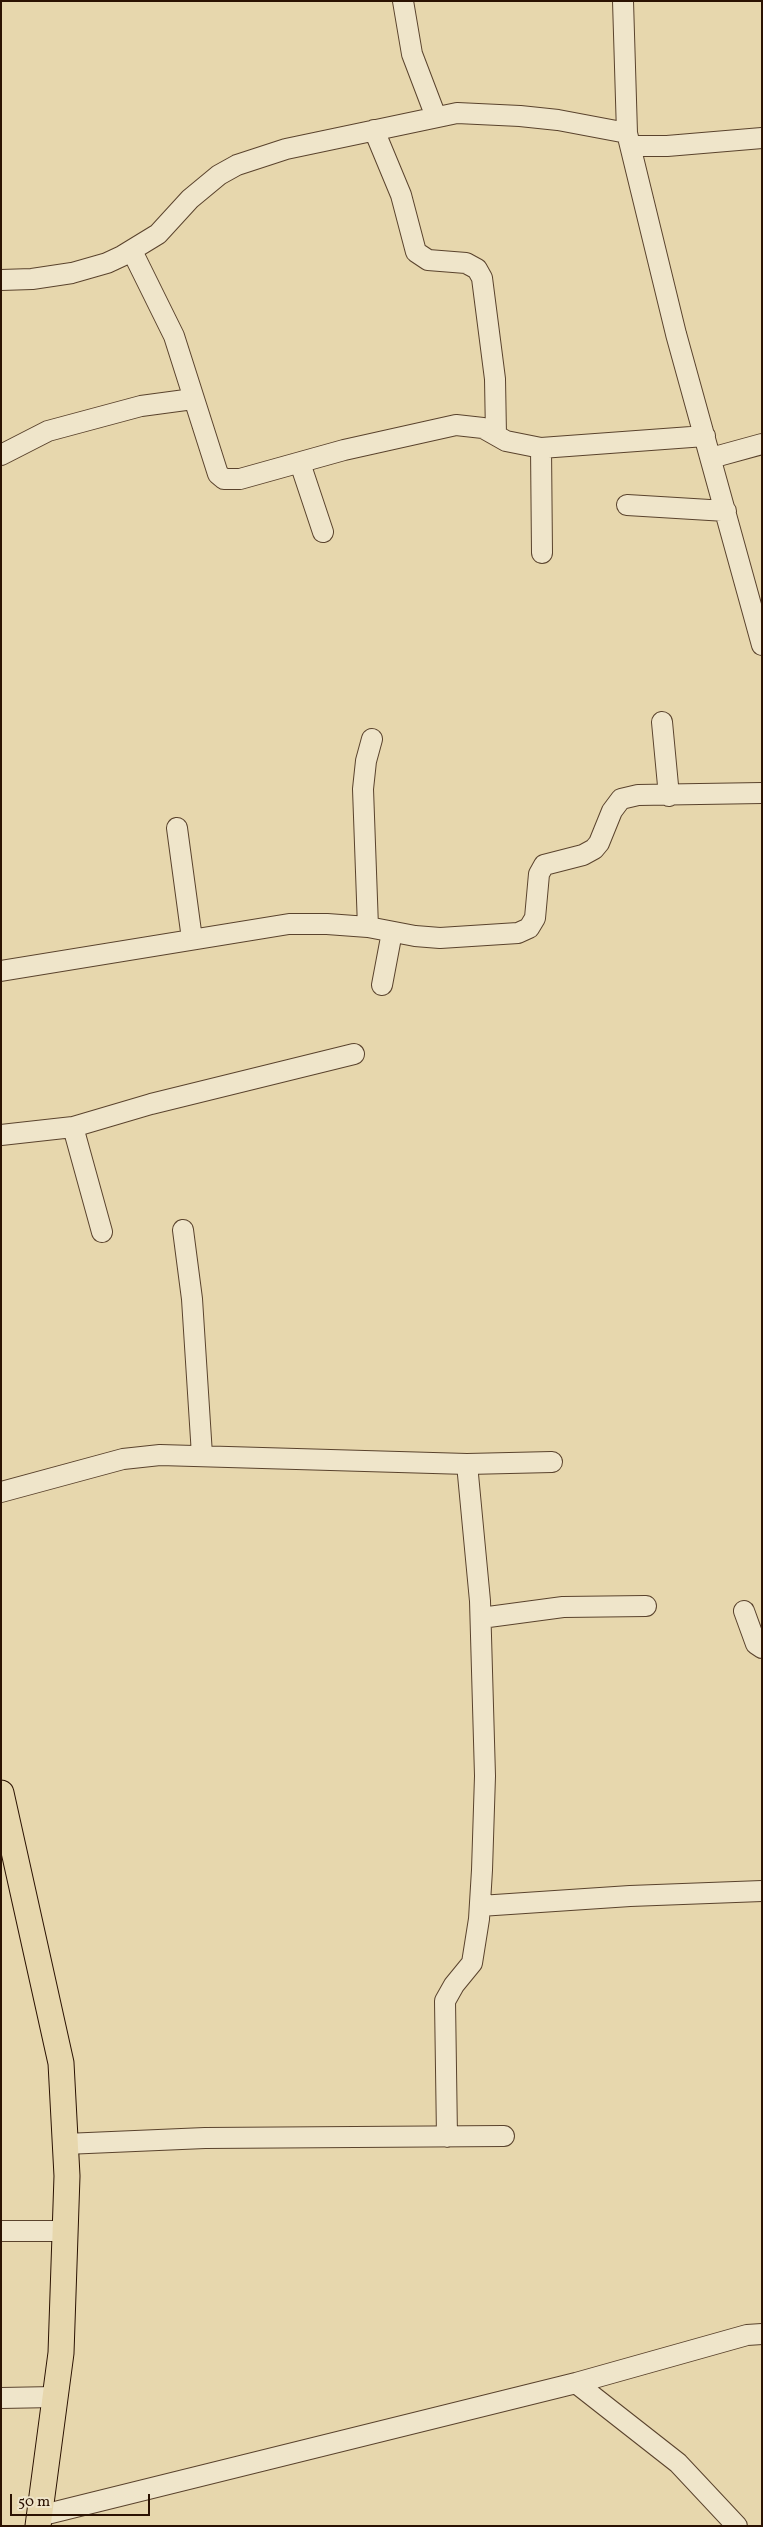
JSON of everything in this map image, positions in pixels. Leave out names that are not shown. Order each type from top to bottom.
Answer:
[{"type":"main road","points":[[1,1793],[61,2063],[67,2176],[61,2353],[39,2521]]},
{"type":"street","points":[[403,1],[412,54],[436,117]]},
{"type":"street","points":[[623,1],[629,140],[652,241],[711,458],[726,511],[755,596],[762,645]]},
{"type":"street","points":[[1,280],[32,279],[72,273],[108,263],[132,251],[158,234],[204,186],[237,165],[286,149],[457,113],[558,120],[629,140],[668,146],[762,138]]},
{"type":"street","points":[[374,130],[401,195],[416,252],[428,260],[466,263],[477,269],[482,278],[495,379],[496,435]]},
{"type":"street","points":[[132,251],[174,336],[193,399],[221,478],[240,478],[344,450],[456,425],[483,428],[517,444],[541,448],[705,436]]},
{"type":"street","points":[[1,455],[48,431],[141,406],[193,399]]},
{"type":"street","points":[[711,458],[762,444]]},
{"type":"street","points":[[541,448],[542,553]]},
{"type":"street","points":[[300,463],[323,532]]},
{"type":"street","points":[[627,505],[726,511]]},
{"type":"street","points":[[662,722],[669,796]]},
{"type":"street","points":[[368,928],[363,789],[366,761],[372,740]]},
{"type":"street","points":[[1,971],[289,924],[327,924],[440,938],[489,936],[527,929],[537,914],[539,874],[544,865],[594,849],[601,839],[612,811],[621,800],[638,794],[669,796],[762,793]]},
{"type":"street","points":[[177,828],[192,939]]},
{"type":"street","points":[[382,985],[392,932]]},
{"type":"street","points":[[1,1135],[74,1127],[151,1104],[354,1054]]},
{"type":"street","points":[[74,1127],[102,1232]]},
{"type":"street","points":[[183,1230],[192,1299],[202,1455]]},
{"type":"street","points":[[1,1492],[123,1459],[160,1455],[467,1464],[552,1462]]},
{"type":"street","points":[[447,2137],[445,2001],[454,1985],[472,1963],[480,1906],[484,1776],[481,1618],[467,1464]]},
{"type":"street","points":[[481,1618],[563,1607],[646,1606]]},
{"type":"street","points":[[744,1611],[756,1644],[762,1648]]},
{"type":"street","points":[[480,1906],[630,1896],[762,1891]]},
{"type":"street","points":[[65,2144],[205,2138],[504,2136]]},
{"type":"street","points":[[1,2231],[65,2231]]},
{"type":"street","points":[[39,2521],[576,2383],[747,2335],[762,2334]]},
{"type":"street","points":[[576,2383],[678,2463],[737,2526]]},
{"type":"street","points":[[1,2398],[55,2397]]}]
